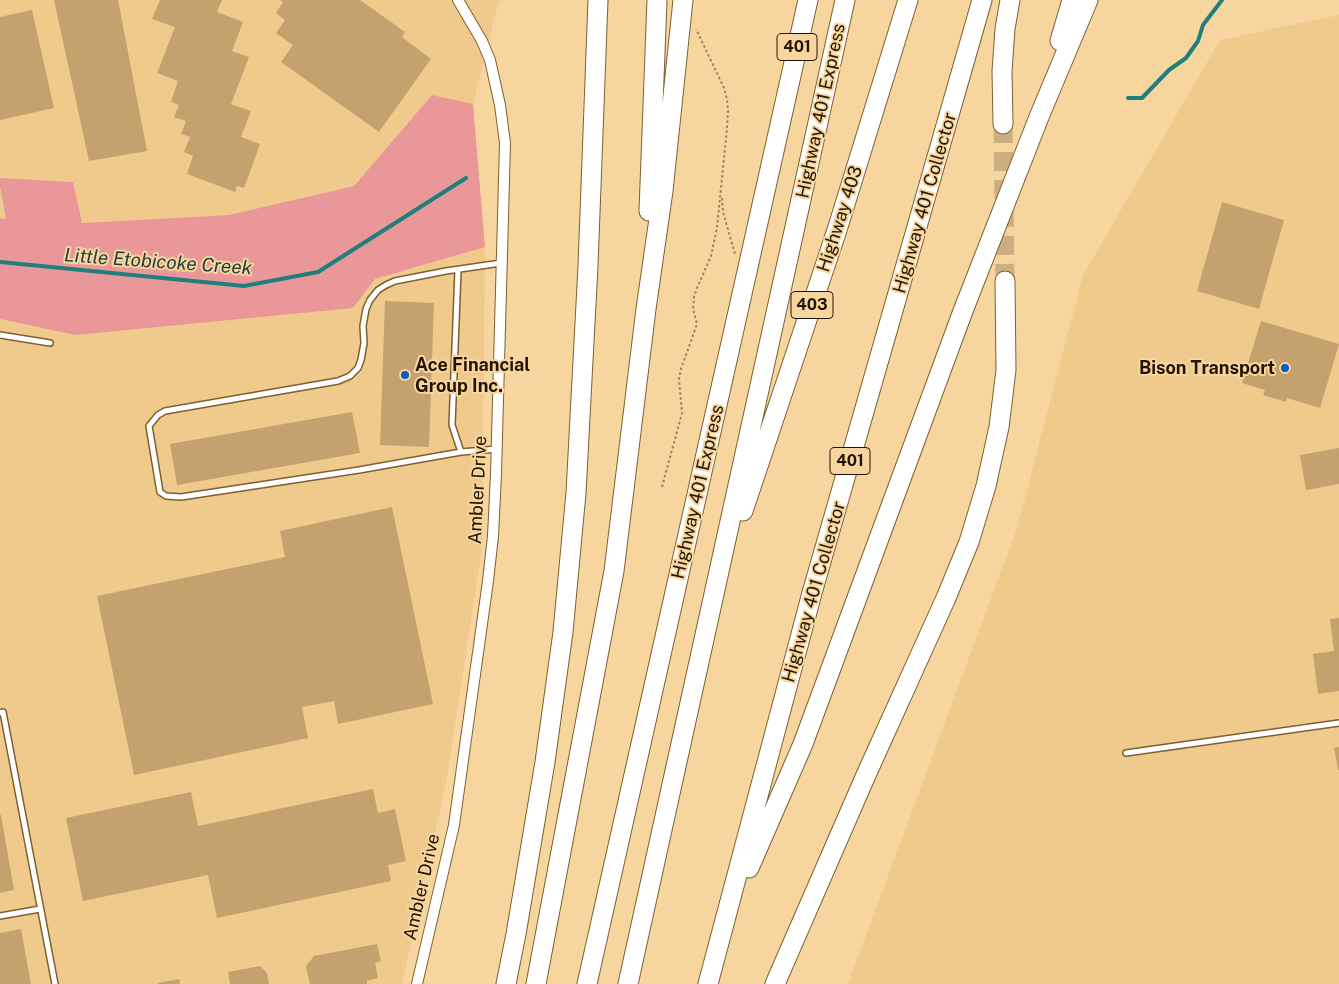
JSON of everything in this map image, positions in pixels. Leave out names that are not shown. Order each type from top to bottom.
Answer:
[{"type":"highway","points":[[506,984],[545,762],[564,622],[576,492],[588,266],[598,0]]},
{"type":"highway","points":[[646,309],[657,0]]},
{"type":"highway","points":[[536,984],[614,571],[646,309],[663,191],[683,0]]},
{"type":"highway","points":[[787,93],[802,0]]},
{"type":"highway","name":"Highway 401 Express","points":[[587,984],[808,0]]},
{"type":"highway","name":"Highway 401 Express","points":[[628,984],[845,0]]},
{"type":"highway","name":"Highway 403","points":[[711,608],[837,230],[908,0]]},
{"type":"highway","name":"Highway 401 Collector","points":[[708,984],[812,593],[982,0]]},
{"type":"highway","points":[[1003,124],[1002,71],[1005,29],[1010,0]]},
{"type":"highway","points":[[1039,117],[1072,0]]},
{"type":"highway","points":[[724,924],[803,744],[963,311],[1039,117],[1088,0]]},
{"type":"highway","points":[[774,984],[946,598],[969,542],[986,486],[999,427],[1006,370],[1005,280]]},
{"type":"street","name":"Ambler Drive","points":[[417,984],[454,825],[488,581],[493,536],[497,449],[505,143],[500,105],[490,60],[482,41],[458,0]]},
{"type":"lane","points":[[497,449],[461,452],[181,497],[166,496],[160,492],[149,426],[158,415],[165,411],[338,381],[350,376],[358,368],[361,360],[366,308],[378,290],[395,281],[502,263]]},
{"type":"lane","points":[[458,270],[452,425],[461,452]]},
{"type":"lane","points":[[0,334],[50,343]]},
{"type":"lane","points":[[0,713],[3,712],[54,984]]},
{"type":"lane","points":[[1126,753],[1339,723]]},
{"type":"lane","points":[[0,916],[40,909]]},
{"type":"path","points":[[662,487],[682,413],[679,379],[681,369],[697,324],[693,309],[694,297],[696,288],[711,256],[718,228],[727,128],[727,99],[696,28]]},
{"type":"path","points":[[721,193],[723,212],[737,258]]},
{"type":"shaded area","points":[[0,0],[500,0],[473,104],[432,95],[354,186],[229,215],[81,223],[73,182],[0,178]]},
{"type":"shaded area","points":[[1339,15],[1339,984],[848,984],[1017,528],[1083,275],[1220,40]]},
{"type":"shaded area","points":[[432,95],[473,104],[485,247],[375,279],[353,308],[75,335],[0,319],[0,218],[6,219],[0,178],[73,182],[82,223],[229,215],[354,186]]},
{"type":"shaded area","points":[[0,186],[6,220],[0,218]]},
{"type":"shaded area","points":[[485,247],[482,549],[446,784],[402,984],[0,984],[0,319],[75,335],[375,279]]},
{"type":"building","points":[[54,0],[118,0],[147,151],[89,161]]},
{"type":"building","points":[[160,0],[222,0],[217,12],[243,22],[232,51],[249,57],[231,104],[251,111],[241,137],[260,144],[244,188],[237,186],[235,192],[187,174],[193,156],[184,152],[190,137],[181,134],[186,121],[174,117],[179,105],[171,102],[178,81],[157,73],[175,27],[152,19]]},
{"type":"building","points":[[280,0],[360,0],[405,32],[402,37],[431,59],[379,132],[281,62],[293,45],[276,33],[285,20],[276,13],[283,2]]},
{"type":"building","points":[[32,10],[54,108],[0,120],[0,17]]},
{"type":"building","points":[[1222,202],[1284,220],[1259,309],[1197,291]]},
{"type":"building","points":[[385,301],[434,303],[429,447],[380,445]]},
{"type":"building","points":[[1261,321],[1339,344],[1320,408],[1287,398],[1286,402],[1263,395],[1265,390],[1242,383]]},
{"type":"building","points":[[352,412],[360,453],[177,485],[170,444]]},
{"type":"building","points":[[1339,448],[1339,484],[1306,490],[1300,455]]},
{"type":"building","points":[[392,507],[433,704],[338,724],[334,701],[302,707],[308,738],[134,775],[97,596],[285,557],[280,531]]},
{"type":"building","points":[[1339,618],[1339,691],[1318,694],[1313,654],[1334,651],[1330,619]]},
{"type":"building","points":[[1339,747],[1339,770],[1338,770],[1334,748]]},
{"type":"building","points":[[373,789],[378,813],[395,809],[406,861],[388,865],[391,881],[217,918],[208,875],[83,901],[66,818],[191,792],[198,826]]},
{"type":"building","points":[[0,815],[14,890],[0,893]]},
{"type":"building","points":[[21,929],[31,984],[0,984],[0,933]]},
{"type":"building","points":[[377,944],[381,961],[375,963],[378,978],[367,981],[367,984],[310,984],[306,966],[314,956]]},
{"type":"building","points":[[260,966],[267,973],[269,984],[230,984],[228,972]]},
{"type":"building","points":[[179,979],[180,984],[158,984],[158,983]]},
{"type":"waterway","points":[[1128,98],[1142,98],[1169,70],[1186,58],[1198,41],[1203,25],[1222,0]]},
{"type":"waterway","name":"Little Etobicoke Creek","points":[[0,262],[244,286],[318,272],[466,178]]},
{"type":"tunnel","points":[[1003,124],[1005,281]]},
{"type":"place","name":"Bison Transport","points":[[1285,368]]},
{"type":"place","name":"Ace Financial Group Inc.","points":[[405,375]]}]
